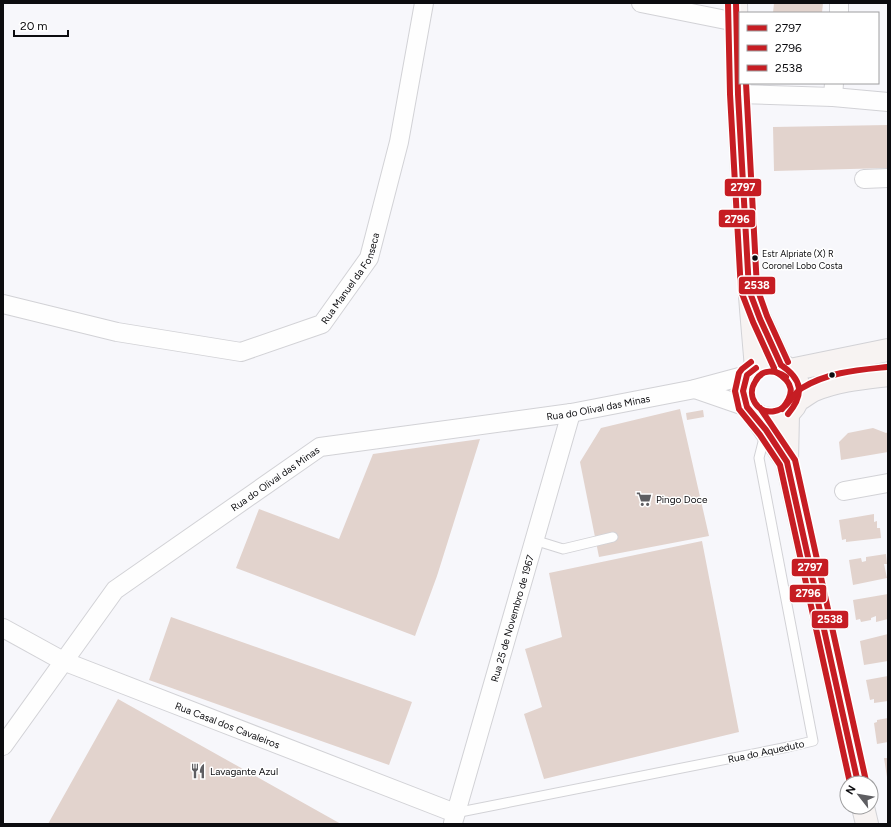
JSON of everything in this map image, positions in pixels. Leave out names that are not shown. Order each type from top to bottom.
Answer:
[{"type":"street","name":"Rua Manuel da Fonseca","points":[[3,304],[117,332],[241,352],[322,324],[369,258],[399,142],[424,3]]},
{"type":"street","points":[[641,3],[736,13],[738,94],[752,372],[743,391],[755,416],[787,462]]},
{"type":"street","points":[[738,94],[833,90],[888,102]]},
{"type":"street","points":[[864,179],[888,178]]},
{"type":"street","points":[[748,290],[760,319],[786,367],[797,379],[800,389],[793,407],[787,462],[856,775]]},
{"type":"street","points":[[752,372],[764,364],[773,363],[786,367],[888,350]]},
{"type":"street","name":"Rua do Olival das Minas","points":[[3,746],[115,590],[320,447],[571,412],[695,389],[752,372]]},
{"type":"street","points":[[755,416],[764,419],[777,419],[813,390],[855,378],[888,376]]},
{"type":"street","name":"Rua do Olival das Minas","points":[[695,389],[755,416]]},
{"type":"street","name":"Rua 25 de Novembro de 1967","points":[[454,818],[571,412]]},
{"type":"street","points":[[844,491],[888,483]]},
{"type":"street","name":"Rua Casal dos Cavaleiros","points":[[3,628],[63,661],[454,818]]},
{"type":"lane","name":"Rua do Aqueduto","points":[[454,818],[813,741],[760,458],[755,416]]},
{"type":"lane","points":[[534,540],[563,549],[613,537]]},
{"type":"building","points":[[774,3],[823,3],[822,12],[773,12]]},
{"type":"building","points":[[888,125],[888,168],[774,171],[773,127]]},
{"type":"building","name":"Pingo Doce","points":[[680,409],[709,536],[599,557],[580,462],[601,428]]},
{"type":"building","points":[[703,410],[704,417],[687,420],[686,413]]},
{"type":"building","points":[[873,428],[886,433],[888,432],[888,452],[841,460],[839,442],[848,433]]},
{"type":"building","points":[[480,439],[437,576],[415,636],[236,568],[259,509],[339,539],[373,454]]},
{"type":"building","points":[[874,514],[874,522],[877,521],[877,528],[880,528],[881,538],[846,542],[846,539],[842,540],[839,520]]},
{"type":"building","points":[[702,541],[739,732],[544,779],[524,714],[542,707],[525,649],[562,637],[549,573]]},
{"type":"building","points":[[886,554],[887,564],[884,564],[887,578],[853,585],[849,560],[861,558],[862,562],[866,561],[866,557]]},
{"type":"building","points":[[888,594],[888,619],[876,622],[876,616],[871,618],[871,620],[861,622],[860,619],[856,620],[853,600]]},
{"type":"building","points":[[171,617],[412,702],[389,765],[149,680]]},
{"type":"building","points":[[888,634],[888,661],[864,665],[860,641]]},
{"type":"building","points":[[888,676],[888,701],[874,703],[874,699],[870,700],[866,680]]},
{"type":"building","points":[[118,699],[341,824],[48,824]]},
{"type":"building","points":[[888,718],[888,742],[877,744],[874,723],[877,722],[877,720]]},
{"type":"building","points":[[884,758],[888,758],[888,777],[887,777]]},
{"type":"transit line","name":"2796","points":[[728,3],[730,94],[741,291],[774,368]]},
{"type":"transit line","name":"2797","points":[[736,3],[738,94],[749,290],[760,319],[781,365]]},
{"type":"transit line","name":"2538","points":[[746,84],[757,288],[767,316],[788,362]]},
{"type":"transit line","name":"2796","points":[[751,362],[739,373],[735,391],[739,409],[760,435],[780,465],[848,775]]},
{"type":"transit line","name":"2797","points":[[781,365],[793,376],[799,387],[797,400],[788,414]]},
{"type":"transit line","name":"2538","points":[[786,377],[773,372],[765,372],[761,374],[753,387],[752,393],[755,403],[763,410],[779,410],[783,408],[802,388],[822,378],[865,369],[887,367]]},
{"type":"transit line","name":"2797","points":[[756,368],[747,375],[743,391],[747,407],[766,430],[787,462],[856,775]]},
{"type":"transit line","name":"2796","points":[[776,372],[786,380],[791,389],[789,398],[782,409]]},
{"type":"transit line","name":"2538","points":[[760,408],[795,460],[865,775]]},
{"type":"place","name":"Estr Alpriate (X) R Coronel Lobo Costa","points":[[755,258]]},
{"type":"place","name":"Pingo Doce","points":[[644,499]]},
{"type":"place","name":"Lavagante Azul","points":[[198,771]]}]
